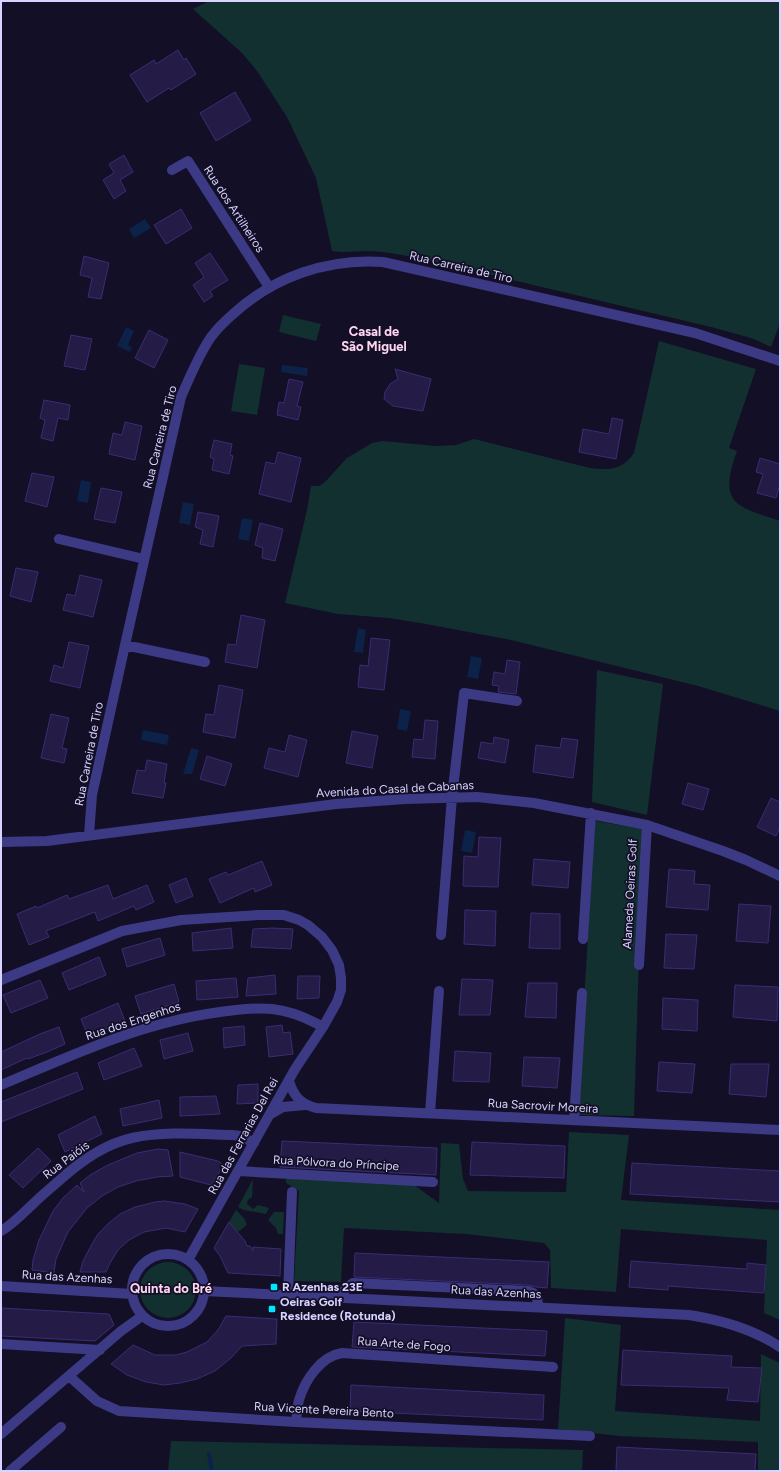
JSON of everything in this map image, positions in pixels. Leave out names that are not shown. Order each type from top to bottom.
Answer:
[{"type":"street","name":"Rua dos Artilheiros","points":[[172,170],[188,161],[269,287]]},
{"type":"street","name":"Rua Carreira de Tiro","points":[[89,835],[92,795],[181,397],[197,360],[212,336],[224,322],[256,295],[269,287],[302,272],[320,267],[354,262],[383,262],[689,332],[780,361]]},
{"type":"street","points":[[59,539],[144,559]]},
{"type":"street","points":[[125,645],[205,662]]},
{"type":"street","points":[[441,935],[452,797],[464,693],[517,701]]},
{"type":"street","name":"Avenida do Casal de Cabanas","points":[[1,842],[47,841],[336,804],[452,797],[477,797],[512,800],[591,813],[647,825],[723,851],[780,876]]},
{"type":"street","points":[[583,939],[591,813]]},
{"type":"street","name":"Alameda Oeiras Golf","points":[[639,965],[647,825]]},
{"type":"street","name":"Rua das Ferrarias Del Rei","points":[[1,980],[122,931],[181,920],[259,915],[284,915],[299,920],[314,930],[332,950],[339,965],[342,978],[337,1002],[289,1081],[188,1260]]},
{"type":"street","points":[[430,1113],[439,991]]},
{"type":"street","points":[[574,1120],[582,993]]},
{"type":"street","name":"Rua dos Engenhos","points":[[1,1085],[120,1037],[159,1024],[194,1016],[252,1008],[270,1009],[300,1015],[323,1027]]},
{"type":"street","points":[[289,1081],[294,1093],[304,1105]]},
{"type":"street","name":"Rua Sacrovir Moreira","points":[[270,1114],[283,1107],[304,1105],[316,1108],[780,1130]]},
{"type":"street","name":"Rua Paióis","points":[[1,1231],[17,1219],[62,1177],[83,1161],[99,1151],[130,1138],[175,1134],[232,1135],[241,1136],[254,1143]]},
{"type":"street","name":"Rua Pólvora do Príncipe","points":[[238,1171],[433,1182]]},
{"type":"street","points":[[288,1295],[292,1192]]},
{"type":"street","points":[[162,1254],[171,1254],[188,1260],[199,1270],[203,1281],[204,1291],[203,1300],[199,1310],[192,1317],[184,1323],[174,1326],[165,1326],[155,1324],[142,1316],[134,1302],[132,1285],[134,1276],[145,1262],[162,1254]]},
{"type":"street","points":[[342,1297],[345,1289],[353,1283],[528,1291],[537,1296],[538,1307]]},
{"type":"street","name":"Rua das Azenhas","points":[[1,1286],[132,1294]]},
{"type":"street","name":"Rua das Azenhas","points":[[204,1291],[689,1315],[726,1323],[751,1332],[780,1347]]},
{"type":"street","points":[[1,1434],[142,1316]]},
{"type":"street","points":[[1,1344],[100,1350]]},
{"type":"street","name":"Rua Arte de Fogo","points":[[296,1422],[299,1400],[309,1380],[321,1363],[334,1354],[342,1353],[553,1367]]},
{"type":"street","name":"Rua Vicente Pereira Bento","points":[[69,1376],[96,1401],[119,1412],[590,1436]]},
{"type":"street","points":[[10,1471],[61,1427]]},
{"type":"green space","points":[[209,1],[780,1],[780,323],[771,347],[751,338],[711,327],[424,259],[381,252],[332,251],[316,178],[287,117],[257,71],[242,53],[193,9]]},
{"type":"green space","points":[[283,315],[321,324],[316,341],[279,332]]},
{"type":"green space","points":[[659,341],[756,369],[729,448],[737,451],[729,482],[730,492],[734,500],[752,511],[780,521],[780,711],[698,686],[511,640],[389,618],[338,614],[285,603],[307,510],[311,486],[319,486],[325,482],[347,458],[372,443],[383,441],[436,446],[456,445],[474,439],[590,468],[615,468],[624,463],[634,453]]},
{"type":"green space","points":[[239,364],[265,368],[257,415],[231,411]]},
{"type":"green space","points":[[597,670],[663,684],[647,815],[592,802]]},
{"type":"green space","points":[[595,821],[643,829],[634,1116],[577,1115]]},
{"type":"green space","points":[[569,1132],[629,1135],[621,1200],[780,1210],[780,1320],[764,1313],[767,1240],[621,1229],[616,1292],[551,1288],[550,1250],[544,1243],[466,1234],[344,1228],[341,1282],[294,1281],[299,1191],[286,1183],[286,1178],[414,1185],[439,1203],[441,1143],[459,1144],[463,1179],[468,1191],[566,1192]]},
{"type":"green space","points":[[253,1179],[252,1197],[248,1200],[247,1204],[253,1209],[258,1205],[269,1208],[266,1214],[244,1210],[238,1207]]},
{"type":"green space","points":[[236,1210],[244,1218],[247,1225],[238,1232],[229,1222]]},
{"type":"green space","points":[[274,1212],[284,1212],[283,1234],[278,1234],[276,1228],[268,1220]]},
{"type":"green space","points":[[168,1262],[179,1264],[188,1270],[194,1279],[196,1290],[194,1301],[188,1310],[179,1316],[168,1318],[157,1316],[148,1310],[142,1301],[140,1290],[142,1279],[148,1270],[157,1264]]},
{"type":"green space","points":[[565,1318],[621,1325],[615,1411],[760,1421],[761,1354],[780,1363],[780,1471],[758,1471],[758,1442],[619,1436],[558,1429]]},
{"type":"green space","points":[[171,1441],[583,1450],[582,1471],[168,1471]]},
{"type":"water","points":[[145,219],[151,228],[134,238],[129,229]]},
{"type":"water","points":[[126,327],[134,331],[128,345],[132,347],[130,352],[117,346]]},
{"type":"water","points":[[282,365],[308,368],[307,376],[281,372]]},
{"type":"water","points":[[81,480],[91,482],[88,503],[77,501]]},
{"type":"water","points":[[183,502],[194,504],[190,525],[179,523]]},
{"type":"water","points":[[242,518],[253,520],[249,541],[238,539]]},
{"type":"water","points":[[358,628],[366,630],[363,653],[354,652]]},
{"type":"water","points":[[471,656],[482,658],[478,679],[467,677]]},
{"type":"water","points":[[400,709],[411,711],[407,731],[397,729]]},
{"type":"water","points":[[143,730],[169,735],[167,745],[141,740]]},
{"type":"water","points":[[191,748],[199,750],[192,774],[183,774]]},
{"type":"water","points":[[465,830],[476,832],[472,853],[461,851]]},
{"type":"building","points":[[178,50],[184,60],[186,58],[196,74],[171,90],[169,88],[147,102],[130,75],[154,60],[156,64]]},
{"type":"building","points":[[235,92],[251,120],[216,141],[200,113]]},
{"type":"building","points":[[124,155],[133,172],[120,180],[126,191],[114,199],[103,180],[114,173],[109,164]]},
{"type":"building","points":[[181,209],[192,228],[166,244],[154,225]]},
{"type":"building","points":[[210,253],[228,280],[210,291],[213,296],[204,302],[193,285],[204,277],[195,263]]},
{"type":"building","points":[[84,256],[109,263],[101,299],[88,297],[92,278],[80,275]]},
{"type":"building","points":[[149,330],[168,340],[154,368],[135,358]]},
{"type":"building","points":[[71,335],[92,339],[85,370],[64,366]]},
{"type":"building","points":[[395,369],[431,379],[423,411],[393,406],[384,399],[385,392],[390,384],[398,379]]},
{"type":"building","points":[[289,379],[303,382],[297,406],[301,407],[298,420],[277,415],[279,402],[284,403]]},
{"type":"building","points":[[44,400],[70,405],[68,420],[58,418],[53,441],[41,438],[45,420],[40,418]]},
{"type":"building","points":[[612,418],[623,420],[616,459],[579,452],[583,429],[609,434]]},
{"type":"building","points":[[125,422],[142,426],[135,460],[109,454],[113,433],[122,435]]},
{"type":"building","points":[[214,440],[232,444],[230,455],[233,456],[229,474],[212,470],[214,459],[210,457]]},
{"type":"building","points":[[278,452],[301,458],[291,502],[259,494],[266,462],[275,464]]},
{"type":"building","points":[[760,458],[780,464],[780,484],[776,498],[757,493],[763,474],[756,472]]},
{"type":"building","points":[[32,473],[54,477],[47,507],[25,501]]},
{"type":"building","points":[[101,488],[122,492],[115,523],[94,519]]},
{"type":"building","points":[[198,512],[219,516],[213,547],[200,544],[203,530],[195,527]]},
{"type":"building","points":[[260,523],[283,529],[275,561],[262,558],[263,548],[255,545]]},
{"type":"building","points":[[16,568],[38,572],[31,602],[10,596]]},
{"type":"building","points":[[80,575],[102,580],[93,617],[63,610],[67,594],[75,596]]},
{"type":"building","points":[[241,615],[265,620],[257,668],[225,662],[228,644],[236,645]]},
{"type":"building","points":[[371,638],[390,640],[384,690],[358,687],[360,665],[368,666]]},
{"type":"building","points":[[69,642],[89,646],[80,688],[50,681],[54,665],[63,668]]},
{"type":"building","points":[[507,660],[520,662],[516,694],[498,692],[499,686],[492,685],[494,672],[505,674]]},
{"type":"building","points":[[219,685],[243,690],[235,738],[203,732],[206,714],[214,715]]},
{"type":"building","points":[[51,714],[69,718],[62,748],[67,749],[64,763],[41,758]]},
{"type":"building","points":[[425,720],[438,721],[435,759],[412,757],[414,739],[423,740]]},
{"type":"building","points":[[352,731],[378,736],[372,768],[346,763]]},
{"type":"building","points":[[289,735],[307,740],[298,777],[264,768],[269,748],[285,752]]},
{"type":"building","points":[[494,737],[509,740],[505,763],[478,758],[481,742],[493,744]]},
{"type":"building","points":[[562,738],[578,740],[573,778],[533,772],[536,745],[560,748]]},
{"type":"building","points":[[207,756],[232,764],[225,786],[200,779]]},
{"type":"building","points":[[147,760],[167,764],[164,783],[166,783],[163,798],[132,793],[137,770],[145,771]]},
{"type":"building","points":[[688,783],[709,789],[703,810],[682,804]]},
{"type":"building","points":[[771,798],[780,802],[780,827],[776,836],[757,827]]},
{"type":"building","points":[[479,837],[501,838],[498,887],[463,886],[464,856],[478,857]]},
{"type":"building","points":[[534,859],[570,862],[568,888],[532,885]]},
{"type":"building","points":[[262,861],[272,885],[255,892],[254,888],[220,903],[209,879],[226,872],[228,875]]},
{"type":"building","points":[[669,869],[695,871],[694,884],[710,885],[708,910],[666,907]]},
{"type":"building","points":[[186,878],[193,896],[176,903],[169,885]]},
{"type":"building","points":[[108,885],[113,899],[147,885],[154,902],[136,910],[134,906],[98,921],[95,912],[46,931],[49,937],[29,945],[17,914],[36,906],[37,908],[67,895],[69,899]]},
{"type":"building","points":[[739,904],[771,906],[768,943],[736,941]]},
{"type":"building","points":[[465,910],[496,911],[495,946],[464,944]]},
{"type":"building","points":[[531,913],[560,914],[560,949],[529,948]]},
{"type":"building","points":[[231,928],[233,948],[193,951],[192,933]]},
{"type":"building","points":[[253,929],[293,929],[291,949],[251,947]]},
{"type":"building","points":[[666,934],[697,935],[694,969],[664,968]]},
{"type":"building","points":[[160,938],[165,955],[127,967],[122,949]]},
{"type":"building","points":[[99,957],[106,975],[69,990],[62,973]]},
{"type":"building","points":[[275,975],[276,994],[246,996],[248,978]]},
{"type":"building","points":[[298,976],[320,976],[319,998],[297,999]]},
{"type":"building","points":[[236,978],[238,997],[197,1000],[196,981]]},
{"type":"building","points":[[462,979],[493,980],[490,1015],[459,1015]]},
{"type":"building","points":[[40,980],[48,998],[11,1013],[3,995]]},
{"type":"building","points":[[528,983],[557,983],[556,1018],[525,1017]]},
{"type":"building","points":[[174,984],[179,1002],[141,1014],[135,996]]},
{"type":"building","points":[[735,985],[778,987],[777,1021],[733,1017]]},
{"type":"building","points":[[663,998],[698,1000],[697,1031],[662,1029]]},
{"type":"building","points":[[118,1003],[125,1021],[88,1036],[81,1019]]},
{"type":"building","points":[[282,1025],[283,1033],[290,1032],[293,1054],[269,1057],[266,1027]]},
{"type":"building","points":[[244,1026],[245,1045],[224,1048],[223,1028]]},
{"type":"building","points":[[59,1027],[65,1044],[28,1059],[27,1058],[1,1070],[1,1052]]},
{"type":"building","points":[[188,1033],[193,1051],[164,1059],[160,1040]]},
{"type":"building","points":[[134,1048],[142,1066],[104,1080],[98,1063]]},
{"type":"building","points":[[455,1051],[491,1053],[489,1082],[453,1081]]},
{"type":"building","points":[[524,1057],[560,1058],[557,1088],[522,1086]]},
{"type":"building","points":[[659,1062],[695,1064],[692,1093],[657,1091]]},
{"type":"building","points":[[731,1064],[769,1064],[766,1097],[729,1094]]},
{"type":"building","points":[[77,1072],[83,1089],[1,1122],[1,1102]]},
{"type":"building","points":[[258,1084],[258,1103],[237,1104],[238,1085]]},
{"type":"building","points":[[216,1096],[220,1114],[180,1116],[180,1097]]},
{"type":"building","points":[[159,1100],[162,1118],[123,1126],[120,1109]]},
{"type":"building","points":[[95,1116],[102,1134],[65,1152],[58,1135]]},
{"type":"building","points":[[282,1141],[437,1148],[436,1175],[280,1167]]},
{"type":"building","points":[[472,1142],[565,1146],[564,1178],[470,1175]]},
{"type":"building","points":[[38,1148],[51,1161],[23,1188],[9,1175]]},
{"type":"building","points":[[158,1149],[168,1150],[173,1176],[136,1181],[118,1187],[102,1196],[87,1208],[68,1232],[56,1259],[54,1273],[32,1270],[33,1260],[39,1240],[53,1211],[63,1198],[77,1185],[84,1192],[80,1183],[90,1175],[108,1165],[137,1153]]},
{"type":"building","points":[[180,1152],[218,1161],[224,1165],[211,1185],[180,1177]]},
{"type":"building","points":[[632,1163],[780,1171],[780,1202],[630,1194]]},
{"type":"building","points":[[164,1201],[185,1204],[198,1209],[185,1232],[166,1228],[144,1232],[129,1240],[118,1250],[106,1272],[80,1272],[83,1261],[92,1244],[98,1234],[109,1223],[120,1214],[135,1207]]},
{"type":"building","points":[[229,1222],[245,1241],[247,1246],[250,1246],[253,1251],[253,1247],[281,1249],[280,1276],[228,1273],[220,1256],[214,1248]]},
{"type":"building","points":[[355,1253],[549,1262],[547,1288],[528,1285],[354,1277]]},
{"type":"building","points":[[631,1261],[747,1269],[747,1263],[766,1265],[764,1293],[668,1286],[668,1290],[629,1287]]},
{"type":"building","points":[[1,1308],[109,1314],[114,1325],[95,1341],[1,1336]]},
{"type":"building","points":[[226,1316],[277,1319],[276,1344],[242,1346],[231,1358],[215,1371],[197,1379],[164,1385],[146,1382],[127,1375],[111,1364],[133,1345],[155,1355],[176,1355],[187,1352],[207,1342],[218,1330]]},
{"type":"building","points":[[354,1322],[547,1331],[545,1356],[352,1347]]},
{"type":"building","points":[[623,1350],[732,1356],[731,1367],[762,1368],[758,1402],[727,1400],[729,1388],[621,1385]]},
{"type":"building","points":[[351,1385],[544,1395],[543,1420],[350,1411]]},
{"type":"building","points":[[617,1447],[756,1454],[755,1471],[616,1471]]},
{"type":"waterway","points":[[209,1454],[212,1471]]},
{"type":"place","name":"R Azenhas 23E","points":[[274,1287]]},
{"type":"place","name":"Oeiras Golf Residence (Rotunda)","points":[[272,1309]]},
{"type":"district","name":"Casal de São Miguel","points":[[374,338]]},
{"type":"district","name":"Quinta do Bré","points":[[171,1288]]}]
